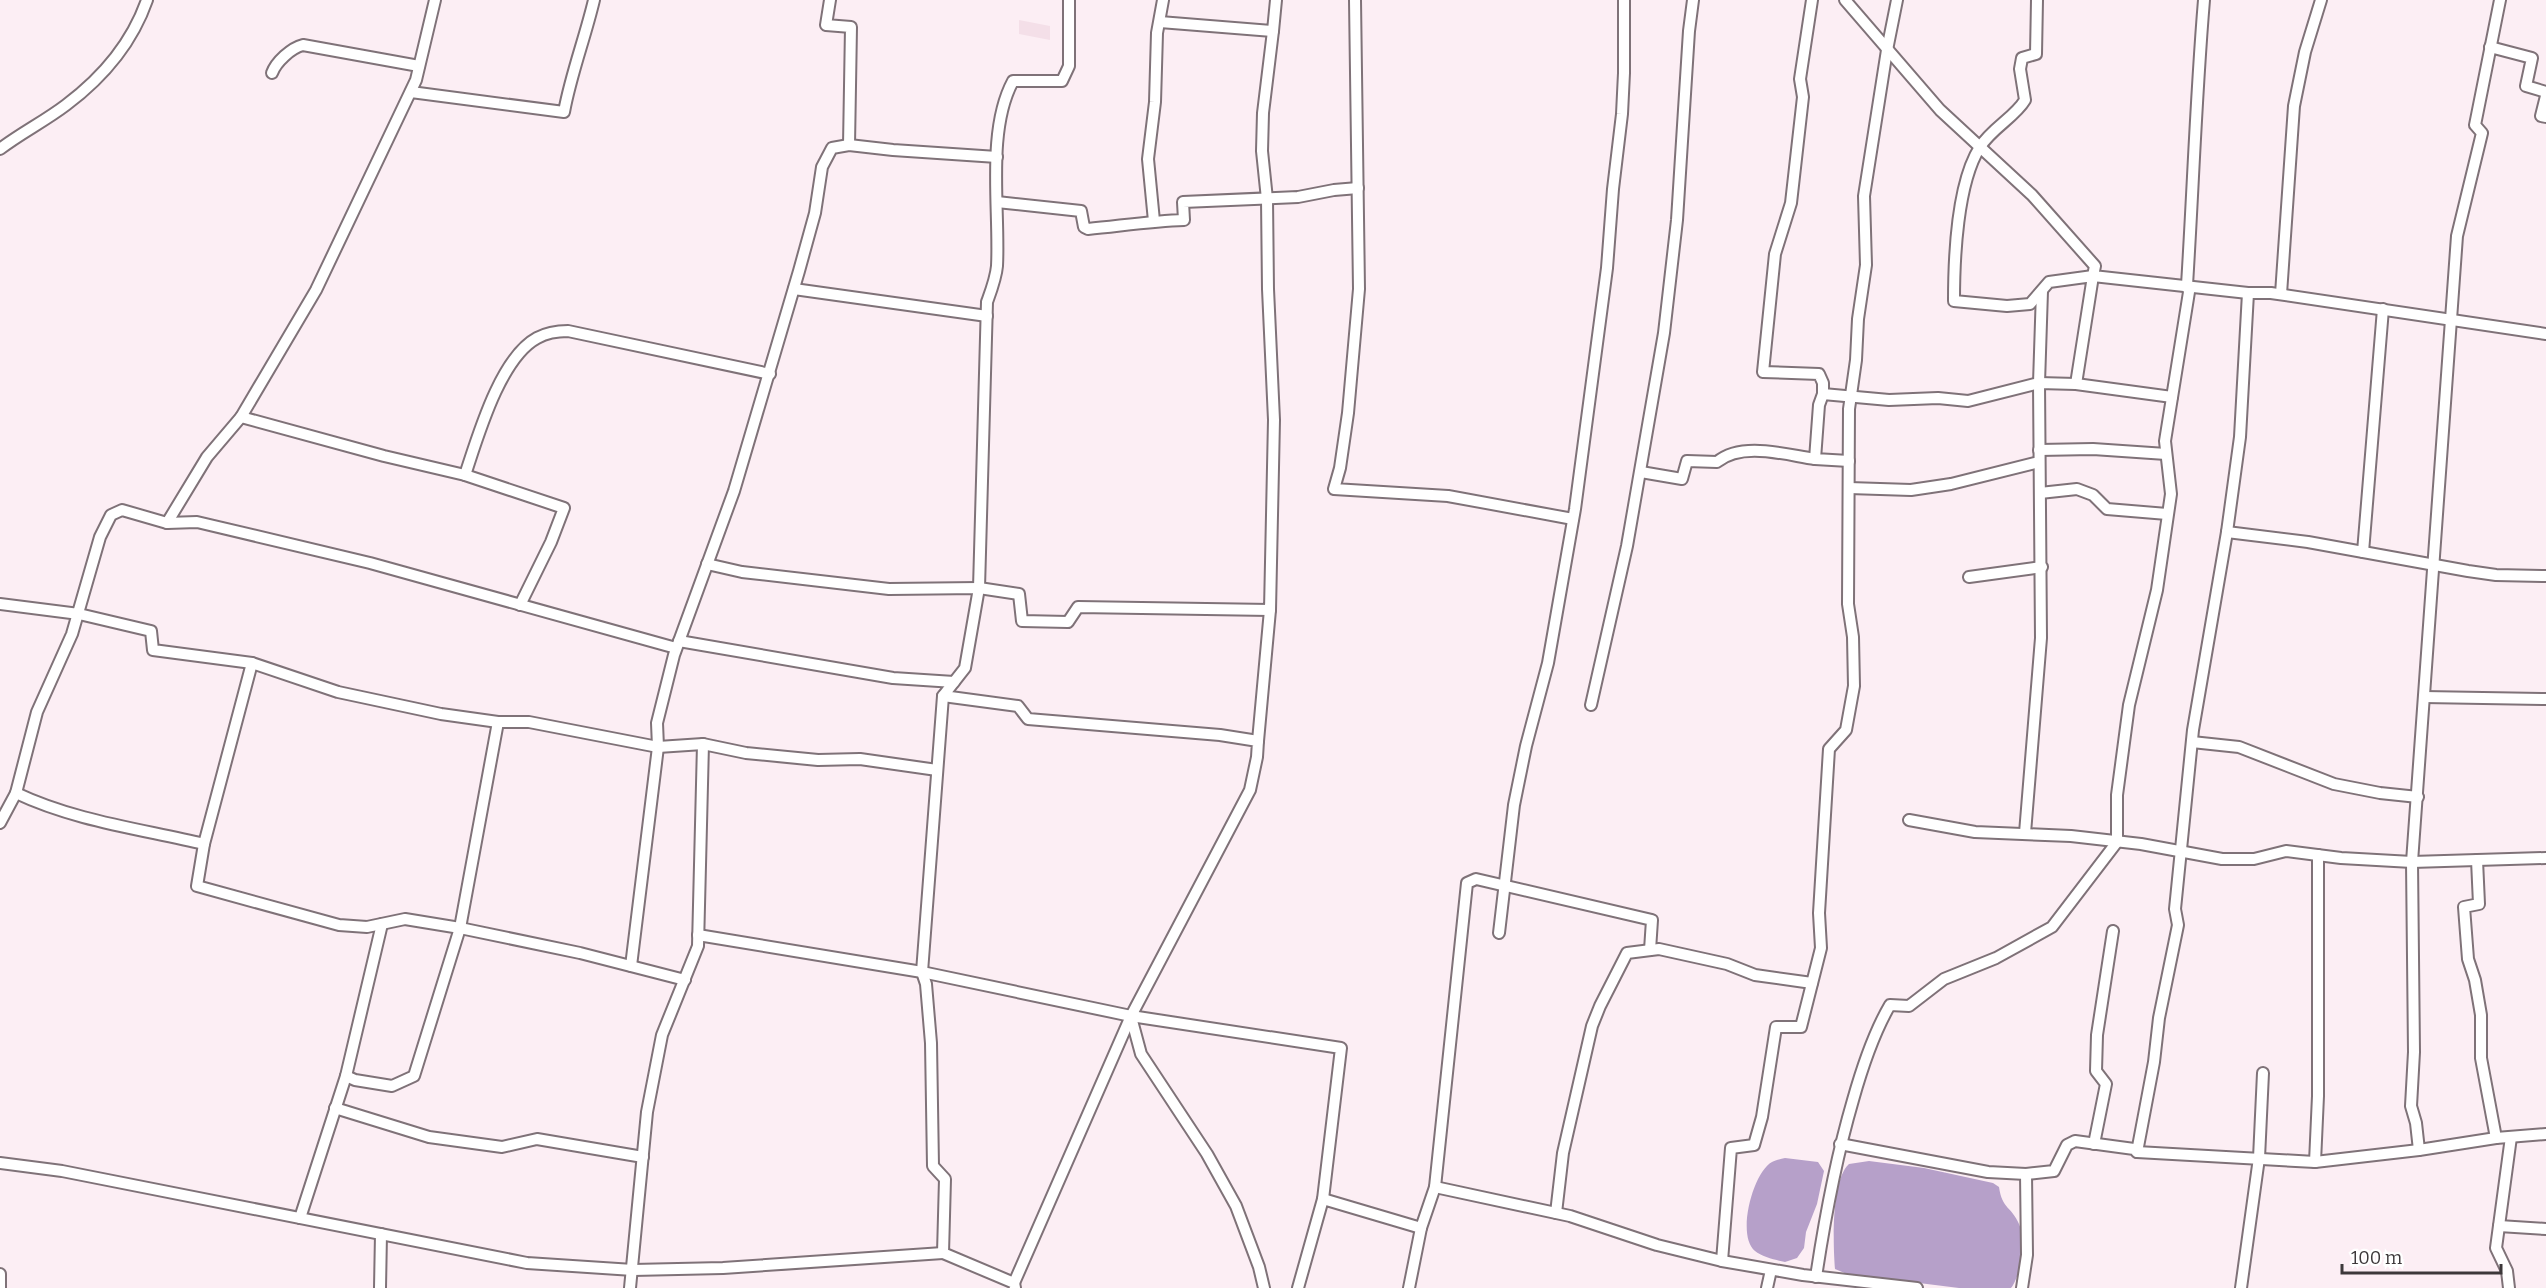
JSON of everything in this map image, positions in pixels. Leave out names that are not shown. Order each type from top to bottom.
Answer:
[{"type":"street","points":[[0,149],[66,105],[100,75],[123,49],[141,17],[147,0]]},
{"type":"street","points":[[167,523],[207,457],[241,417],[316,290],[416,80],[435,0]]},
{"type":"street","points":[[411,92],[564,112],[594,0]]},
{"type":"street","points":[[830,0],[826,25],[851,27],[849,145]]},
{"type":"street","points":[[943,1252],[945,1179],[933,1166],[931,1043],[926,984],[922,972],[943,696],[965,668],[979,588],[987,302],[997,269],[997,157],[1005,96],[1013,81],[1062,81],[1069,66],[1069,0]]},
{"type":"street","points":[[1154,221],[1148,159],[1155,102],[1157,33],[1163,0]]},
{"type":"street","points":[[0,1163],[62,1171],[527,1263],[633,1270],[723,1268],[943,1252],[1014,1286],[1131,1016],[1250,790],[1257,757],[1270,610],[1274,420],[1268,289],[1268,199],[1262,151],[1263,113],[1276,0]]},
{"type":"street","points":[[1355,0],[1359,289],[1348,413],[1340,468],[1334,489],[1448,496],[1573,519]]},
{"type":"street","points":[[1499,933],[1514,805],[1526,746],[1548,663],[1573,519],[1607,268],[1624,74],[1624,0]]},
{"type":"street","points":[[1591,705],[1627,546],[1641,472],[1672,272],[1693,0]]},
{"type":"street","points":[[1812,0],[1800,79],[1803,97],[1791,203],[1775,254],[1763,372],[1819,374],[1823,383],[1823,394],[1819,405],[1815,459]]},
{"type":"street","points":[[1845,0],[1940,110],[2032,195],[2095,266],[2076,384]]},
{"type":"street","points":[[1722,1261],[1731,1148],[1754,1145],[1762,1117],[1776,1027],[1801,1027],[1821,948],[1819,913],[1829,749],[1846,730],[1854,686],[1853,637],[1848,604],[1850,398],[1866,265],[1864,196],[1887,50],[1898,0]]},
{"type":"street","points":[[2037,0],[2036,54],[2022,58],[2020,69],[2025,100],[2019,110],[2005,119],[1980,147],[1969,174],[1957,241],[1954,301],[2007,306],[2030,304],[2049,282],[2093,276],[2248,293],[2281,294],[2546,334]]},
{"type":"street","points":[[1816,1277],[1827,1204],[1840,1144],[1862,1068],[1890,1005],[1909,1006],[1944,980],[1996,958],[2052,927],[2117,842],[2117,795],[2129,705],[2157,590],[2171,494],[2165,441],[2189,292],[2187,285],[2197,129],[2197,83],[2204,0]]},
{"type":"street","points":[[2281,294],[2294,106],[2305,52],[2321,0]]},
{"type":"street","points":[[2419,1150],[2412,1106],[2414,1052],[2412,861],[2457,236],[2482,133],[2475,125],[2500,0]]},
{"type":"street","points":[[1160,22],[1273,31]]},
{"type":"street","points":[[272,73],[276,64],[295,47],[303,45],[419,66]]},
{"type":"street","points":[[2490,47],[2532,58],[2526,86],[2546,94],[2541,116],[2546,117]]},
{"type":"street","points":[[631,966],[658,747],[657,723],[677,644],[734,491],[749,433],[770,374],[815,213],[822,167],[832,148],[849,145],[997,157]]},
{"type":"street","points":[[997,202],[1081,211],[1084,227],[1088,229],[1154,221],[1184,220],[1183,202],[1268,199],[1358,188]]},
{"type":"street","points":[[794,289],[987,316]]},
{"type":"street","points":[[2025,833],[2041,638],[2039,383],[2042,291]]},
{"type":"street","points":[[2137,1152],[2154,1062],[2159,1018],[2178,925],[2175,909],[2192,742],[2227,532],[2240,437],[2248,293]]},
{"type":"street","points":[[2363,552],[2383,309]]},
{"type":"street","points":[[465,475],[487,411],[508,369],[523,348],[538,337],[568,331],[770,374]]},
{"type":"street","points":[[1823,394],[1889,400],[1938,398],[1968,401],[2039,383],[2076,384],[2172,397]]},
{"type":"street","points":[[241,417],[384,456],[465,475],[564,508],[551,542],[520,605]]},
{"type":"street","points":[[2039,450],[2093,449],[2166,454]]},
{"type":"street","points":[[1641,472],[1682,479],[1687,461],[1718,462],[1722,458],[1744,450],[1849,461]]},
{"type":"street","points":[[1849,488],[1911,490],[1951,484],[2039,462]]},
{"type":"street","points":[[2040,493],[2078,489],[2093,495],[2107,509],[2167,514]]},
{"type":"street","points":[[0,823],[16,793],[37,712],[79,614],[100,537],[111,515],[122,510],[167,523],[197,522],[370,563],[520,605],[677,644],[893,678],[954,682]]},
{"type":"street","points":[[2227,532],[2308,542],[2496,575],[2546,576]]},
{"type":"street","points":[[707,564],[742,572],[889,589],[979,588],[1019,594],[1022,621],[1068,622],[1078,607],[1270,610]]},
{"type":"street","points":[[1969,577],[2042,567]]},
{"type":"street","points":[[0,604],[79,614],[151,631],[153,650],[252,663],[338,692],[441,714],[498,722],[529,722],[658,747],[703,744],[746,753],[818,760],[860,759],[937,770]]},
{"type":"street","points":[[252,663],[204,844],[197,886],[339,925],[367,927],[405,919],[460,928],[684,980]]},
{"type":"street","points":[[943,696],[1018,706],[1028,719],[1220,735],[1258,741]]},
{"type":"street","points":[[2424,697],[2546,699]]},
{"type":"street","points":[[346,1076],[355,1080],[392,1086],[414,1076],[460,928],[498,722]]},
{"type":"street","points":[[2192,742],[2239,747],[2334,784],[2380,793],[2418,797]]},
{"type":"street","points":[[630,1288],[647,1112],[662,1035],[698,946],[703,744]]},
{"type":"street","points":[[16,793],[39,804],[84,817],[204,844]]},
{"type":"street","points":[[1909,820],[1975,832],[2025,833],[2117,842],[2222,859],[2254,859],[2286,851],[2412,861],[2546,858]]},
{"type":"street","points":[[2315,1162],[2318,1096],[2318,855]]},
{"type":"street","points":[[2477,860],[2478,904],[2464,907],[2468,959],[2475,980],[2481,1015],[2481,1058],[2496,1138]]},
{"type":"street","points":[[1409,1288],[1421,1228],[1435,1187],[1467,883],[1476,879],[1652,920],[1650,950]]},
{"type":"street","points":[[300,1218],[346,1076],[382,924]]},
{"type":"street","points":[[2094,1144],[2106,1084],[2096,1071],[2097,1035],[2113,931]]},
{"type":"street","points":[[698,935],[922,972],[1131,1016],[1341,1048],[1323,1199],[1298,1288]]},
{"type":"street","points":[[1556,1213],[1563,1153],[1592,1026],[1599,1006],[1627,953],[1659,949],[1727,963],[1755,975],[1812,983]]},
{"type":"street","points":[[1131,1016],[1141,1054],[1207,1154],[1236,1206],[1259,1267],[1264,1288]]},
{"type":"street","points":[[2241,1288],[2259,1158],[2263,1073]]},
{"type":"street","points":[[335,1108],[429,1137],[502,1147],[537,1139],[643,1157]]},
{"type":"street","points":[[1840,1144],[1988,1172],[2026,1174],[2054,1171],[2067,1145],[2075,1141],[2134,1149],[2137,1152],[2315,1162],[2496,1138],[2546,1134]]},
{"type":"street","points":[[2509,1288],[2507,1271],[2496,1248],[2511,1137]]},
{"type":"street","points":[[2022,1288],[2027,1256],[2026,1174]]},
{"type":"street","points":[[1435,1187],[1556,1213],[1657,1245],[1722,1261],[1816,1277],[1917,1288]]},
{"type":"street","points":[[1323,1199],[1421,1228]]},
{"type":"street","points":[[2499,1226],[2546,1229]]},
{"type":"street","points":[[380,1288],[381,1234]]},
{"type":"street","points":[[1767,1288],[1771,1270]]},
{"type":"street","points":[[0,1274],[0,1288]]},
{"type":"shaded area","points":[[1019,20],[1050,26],[1050,40],[1019,34]]},
{"type":"shaded area","points":[[1785,1158],[1818,1162],[1824,1171],[1817,1204],[1806,1232],[1804,1248],[1797,1258],[1785,1262],[1765,1257],[1755,1251],[1749,1243],[1747,1219],[1753,1191],[1765,1168],[1776,1160]]},
{"type":"shaded area","points":[[1869,1161],[1924,1168],[1993,1183],[1999,1187],[2002,1200],[2019,1224],[2022,1239],[2020,1266],[2011,1288],[1959,1288],[1847,1274],[1835,1269],[1834,1214],[1839,1184],[1849,1164]]}]
